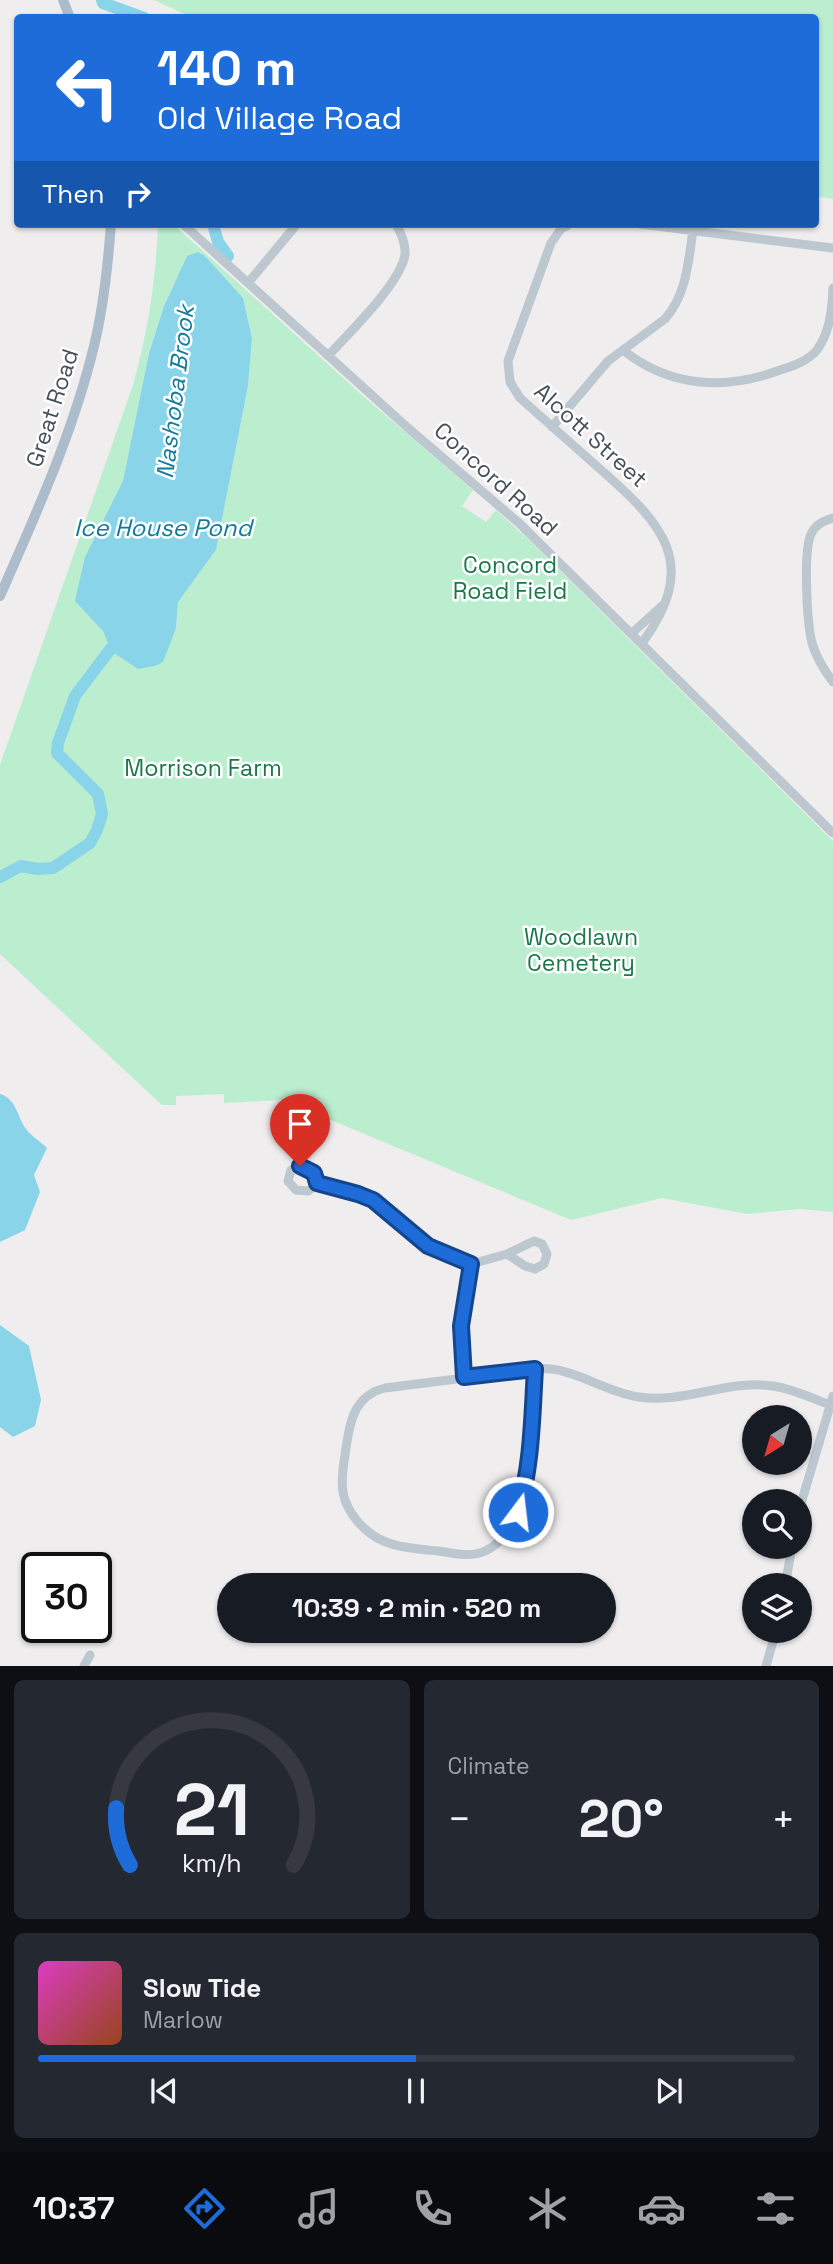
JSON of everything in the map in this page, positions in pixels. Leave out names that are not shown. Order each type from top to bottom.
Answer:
[{"type":"main road","name":"Great Road","points":[[0,596],[58,460],[83,390],[106,284],[111,228]]},
{"type":"street","name":"Concord Road","points":[[187,228],[328,356],[519,523],[833,833]]},
{"type":"street","points":[[248,283],[294,228]]},
{"type":"street","points":[[328,356],[399,271],[405,255],[404,241],[398,228]]},
{"type":"street","name":"Alcott Street","points":[[563,228],[551,243],[508,366],[510,382],[516,394],[627,493],[658,527],[670,560],[671,580],[668,598],[657,622],[642,643]]},
{"type":"street","points":[[669,228],[833,247]]},
{"type":"street","points":[[552,427],[593,378],[623,350],[665,319],[678,302],[683,288],[692,231]]},
{"type":"street","points":[[623,350],[639,363],[693,383],[727,383],[767,375],[794,365],[816,351],[824,339],[831,316],[833,288]]},
{"type":"street","points":[[833,518],[817,526],[811,534],[807,567],[809,632],[818,659],[833,682]]},
{"type":"street","points":[[632,633],[668,598]]},
{"type":"street","points":[[317,1183],[373,1200],[428,1246],[471,1264],[507,1254]]},
{"type":"street","points":[[464,1377],[461,1326],[471,1264]]},
{"type":"street","points":[[535,1369],[527,1483],[518,1512],[499,1542],[484,1552],[465,1555],[384,1542],[365,1530],[352,1515],[343,1494],[342,1475],[351,1418],[357,1405],[373,1391],[535,1369],[568,1372],[611,1390],[638,1397],[670,1398],[743,1385],[770,1385],[831,1401],[805,1489]]},
{"type":"street","points":[[766,1665],[772,1643]]},
{"type":"street","points":[[84,1665],[90,1655]]},
{"type":"green space","points":[[154,0],[833,0],[833,199],[819,197],[819,14],[184,14]]},
{"type":"green space","points":[[158,228],[177,228],[363,396],[473,490],[462,506],[486,522],[496,510],[530,541],[833,841],[833,1212],[800,1209],[747,1214],[662,1198],[571,1220],[283,1100],[224,1103],[224,1094],[176,1096],[176,1105],[162,1105],[0,954],[0,765],[133,385],[153,285]],"holes":[[[187,256],[205,256],[243,298],[252,338],[248,386],[216,550],[178,602],[176,629],[111,651],[103,631],[85,557],[123,481],[149,353],[164,306]]]},
{"type":"water","name":"Ice House Pond","points":[[198,252],[205,256],[243,298],[252,338],[248,386],[216,550],[178,602],[176,628],[163,662],[138,669],[111,651],[103,631],[75,601],[85,557],[123,481],[149,353],[164,306],[187,256]]},
{"type":"water","points":[[0,1094],[10,1100],[26,1129],[47,1148],[34,1175],[40,1192],[25,1230],[0,1242]]},
{"type":"water","points":[[0,1325],[29,1346],[41,1400],[35,1426],[13,1437],[0,1427]]},
{"type":"waterway","name":"Nashoba Brook","points":[[102,0],[103,3],[133,14]]},
{"type":"waterway","name":"Nashoba Brook","points":[[214,228],[218,242],[228,256]]},
{"type":"waterway","name":"Nashoba Brook","points":[[0,877],[21,866],[53,868],[90,843],[97,830],[102,814],[98,794],[57,753],[58,743],[75,696],[118,639]]},
{"type":"route","points":[[300,1166],[316,1175],[317,1183],[373,1200],[428,1246],[471,1264],[461,1326],[464,1377],[535,1369],[530,1458],[527,1483],[518,1512]]},
{"type":"park label","name":"Concord Road Field","points":[[510,578]]},
{"type":"park label","name":"Morrison Farm","points":[[203,768]]},
{"type":"park label","name":"Woodlawn Cemetery","points":[[581,950]]}]
